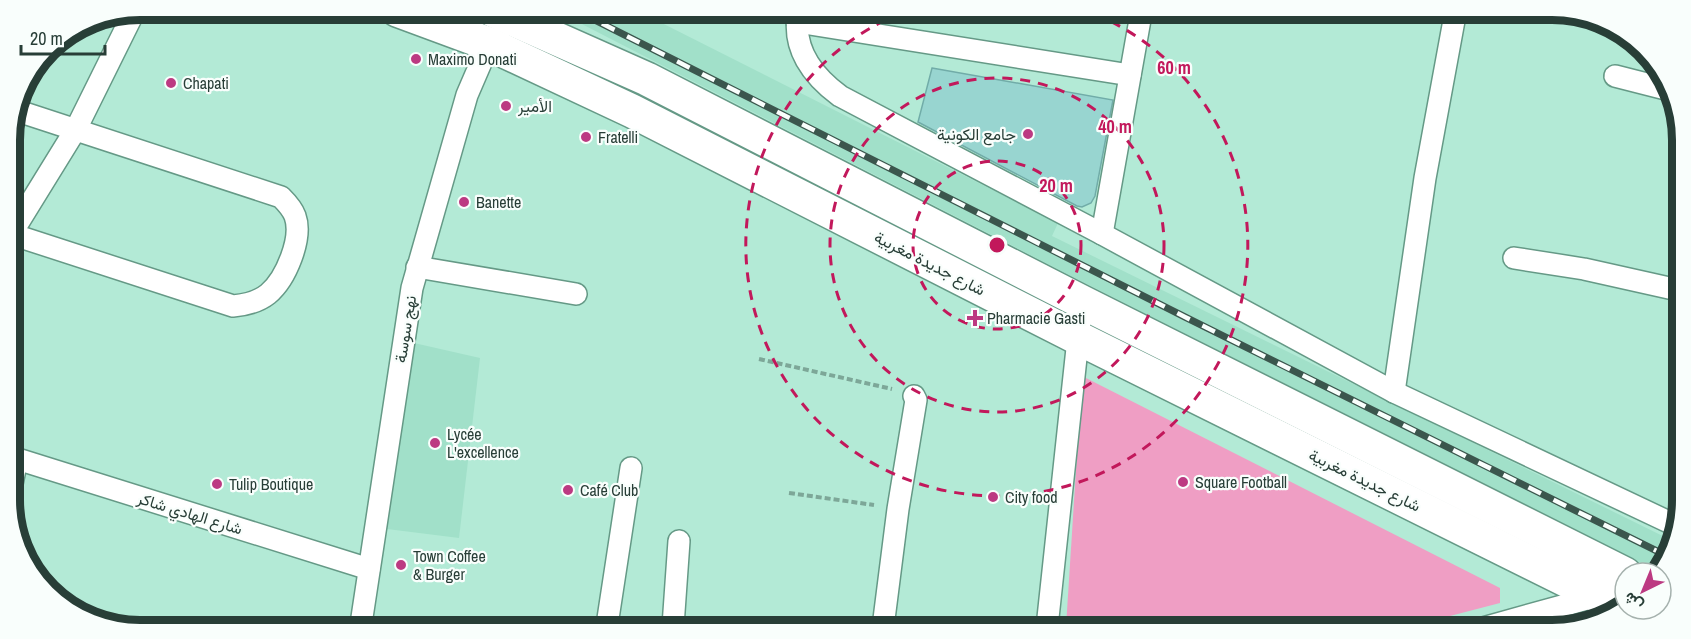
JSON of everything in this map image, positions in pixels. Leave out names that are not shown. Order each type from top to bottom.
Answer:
[{"type":"main road","name":"شارع جديدة مغربية","points":[[424,20],[489,44],[632,111],[1078,338],[1609,602]]},
{"type":"main road","name":"شارع جديدة مغربية","points":[[514,20],[647,79],[1082,302],[1613,568]]},
{"type":"street","points":[[798,20],[802,53],[823,84],[840,96],[1394,392],[1669,522]]},
{"type":"street","points":[[815,20],[1130,75]]},
{"type":"street","points":[[1102,234],[1140,20]]},
{"type":"street","points":[[1394,392],[1425,178],[1454,20]]},
{"type":"street","points":[[20,220],[76,129],[130,21]]},
{"type":"street","name":"نهج سوسة","points":[[362,620],[411,288],[467,95],[489,44]]},
{"type":"street","points":[[1615,76],[1660,87]]},
{"type":"street","points":[[20,238],[233,306],[244,306],[267,295],[277,284],[288,266],[295,245],[297,229],[295,216],[280,197],[23,113]]},
{"type":"street","points":[[1514,258],[1584,269],[1672,289]]},
{"type":"street","points":[[417,267],[576,294]]},
{"type":"street","points":[[1048,619],[1082,302]]},
{"type":"street","points":[[885,619],[898,509],[916,400],[914,396]]},
{"type":"street","name":"شارع الهادي شاكر","points":[[20,460],[369,569]]},
{"type":"street","points":[[609,620],[631,468]]},
{"type":"street","points":[[673,620],[679,541]]},
{"type":"street","points":[[1527,619],[1609,602]]},
{"type":"path","points":[[759,359],[914,396]]},
{"type":"path","points":[[789,492],[898,509]]},
{"type":"shaded area","points":[[574,20],[656,20],[1058,223],[1052,236],[1665,537],[1654,561],[1637,561],[1081,281]]},
{"type":"shaded area","name":"Lycée L'excellence","points":[[414,343],[480,358],[459,538],[387,529]]},
{"type":"shaded area","name":"Square Football","points":[[1082,376],[1500,588],[1500,603],[1438,619],[1066,619]]},
{"type":"building","name":"جامع الكونية","points":[[932,68],[1113,100],[1095,196],[1091,203],[1082,207],[1077,206],[918,122]]},
{"type":"railway","points":[[595,20],[1659,552]]},
{"type":"place","name":"Maximo Donati","points":[[416,59]]},
{"type":"place","name":"Chapati","points":[[171,83]]},
{"type":"place","name":"الأمير","points":[[506,106]]},
{"type":"place","name":"جامع الكونية","points":[[1028,134]]},
{"type":"place","name":"Fratelli","points":[[586,137]]},
{"type":"place","name":"Banette","points":[[464,202]]},
{"type":"place","name":"Pharmacie Gasti","points":[[975,318]]},
{"type":"place","name":"Lycée L'excellence","points":[[435,443]]},
{"type":"place","name":"Square Football","points":[[1183,482]]},
{"type":"place","name":"Tulip Boutique","points":[[217,484]]},
{"type":"place","name":"Café Club","points":[[568,490]]},
{"type":"place","name":"City food","points":[[993,497]]},
{"type":"place","name":"Town Coffee & Burger","points":[[401,565]]}]
